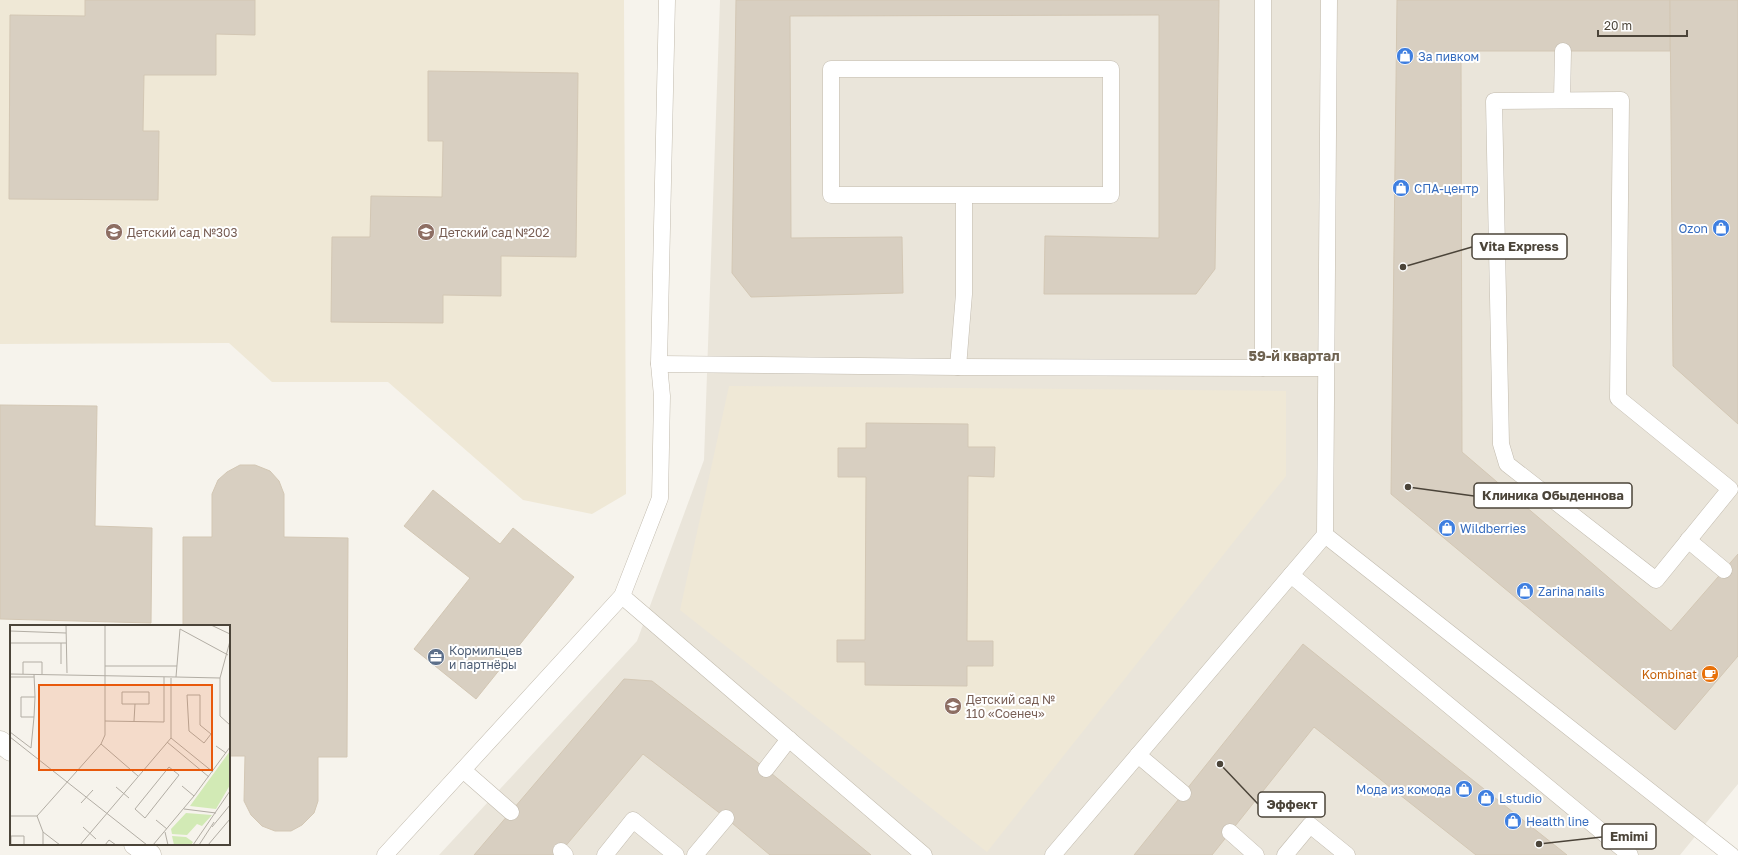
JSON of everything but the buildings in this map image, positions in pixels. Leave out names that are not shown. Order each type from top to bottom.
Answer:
[{"type":"street","points":[[0,742],[10,749]]},
{"type":"street","points":[[136,845],[150,855]]},
{"type":"lane","points":[[385,855],[622,596],[660,498],[662,396],[659,364],[667,0]]},
{"type":"lane","points":[[1263,0],[1263,368]]},
{"type":"lane","points":[[1053,855],[1325,535],[1329,0]]},
{"type":"lane","points":[[1562,100],[1563,51]]},
{"type":"lane","points":[[831,69],[1111,69],[1111,195],[964,195],[831,195],[831,69]]},
{"type":"lane","points":[[1562,100],[1621,100],[1618,398],[1730,489],[1656,580],[1507,464],[1501,444],[1494,101],[1562,100]]},
{"type":"lane","points":[[958,367],[964,294],[964,195]]},
{"type":"lane","points":[[659,364],[958,367],[1326,368]]},
{"type":"lane","points":[[1325,535],[1731,855]]},
{"type":"lane","points":[[1688,540],[1724,570]]},
{"type":"lane","points":[[1291,575],[1630,855]]},
{"type":"lane","points":[[622,596],[924,855]]},
{"type":"lane","points":[[766,769],[788,739]]},
{"type":"lane","points":[[1138,755],[1183,793]]},
{"type":"lane","points":[[463,770],[511,812]]},
{"type":"lane","points":[[695,855],[726,818]]},
{"type":"lane","points":[[605,855],[633,820],[676,855]]},
{"type":"lane","points":[[1285,855],[1310,825],[1347,855]]},
{"type":"lane","points":[[1230,832],[1256,855]]},
{"type":"shaded area","name":"Детский сад №202","points":[[0,0],[624,0],[626,494],[592,514],[523,500],[388,382],[272,382],[229,343],[0,344]]},
{"type":"shaded area","points":[[720,0],[1738,0],[1738,784],[1680,855],[439,855],[637,641],[704,460]]},
{"type":"shaded area","name":"Детский сад № 110 «Соенеч»","points":[[729,386],[1286,391],[1286,476],[987,852],[680,610]]},
{"type":"place","name":"За пивком","points":[[1405,56]]},
{"type":"place","name":"СПА-центр","points":[[1401,188]]},
{"type":"place","name":"Ozon","points":[[1721,228]]},
{"type":"place","name":"Детский сад №303","points":[[114,232]]},
{"type":"place","name":"Детский сад №202","points":[[426,232]]},
{"type":"place","name":"Vita Express","points":[[1403,267]]},
{"type":"place","name":"Клиника Обыденнова","points":[[1408,487]]},
{"type":"place","name":"Wildberries","points":[[1447,528]]},
{"type":"place","name":"Zarina nails","points":[[1525,591]]},
{"type":"place","name":"Кормильцев и партнёры","points":[[436,657]]},
{"type":"place","name":"Kombinat","points":[[1710,674]]},
{"type":"place","name":"Детский сад № 110 «Соенеч»","points":[[953,706]]},
{"type":"place","name":"Эффект","points":[[1220,764]]},
{"type":"place","name":"Мода из комода","points":[[1464,789]]},
{"type":"place","name":"Lstudio","points":[[1486,798]]},
{"type":"place","name":"Health line","points":[[1513,821]]},
{"type":"place","name":"Emimi","points":[[1539,844]]},
{"type":"district","name":"59-й квартал","points":[[1294,355]]}]
